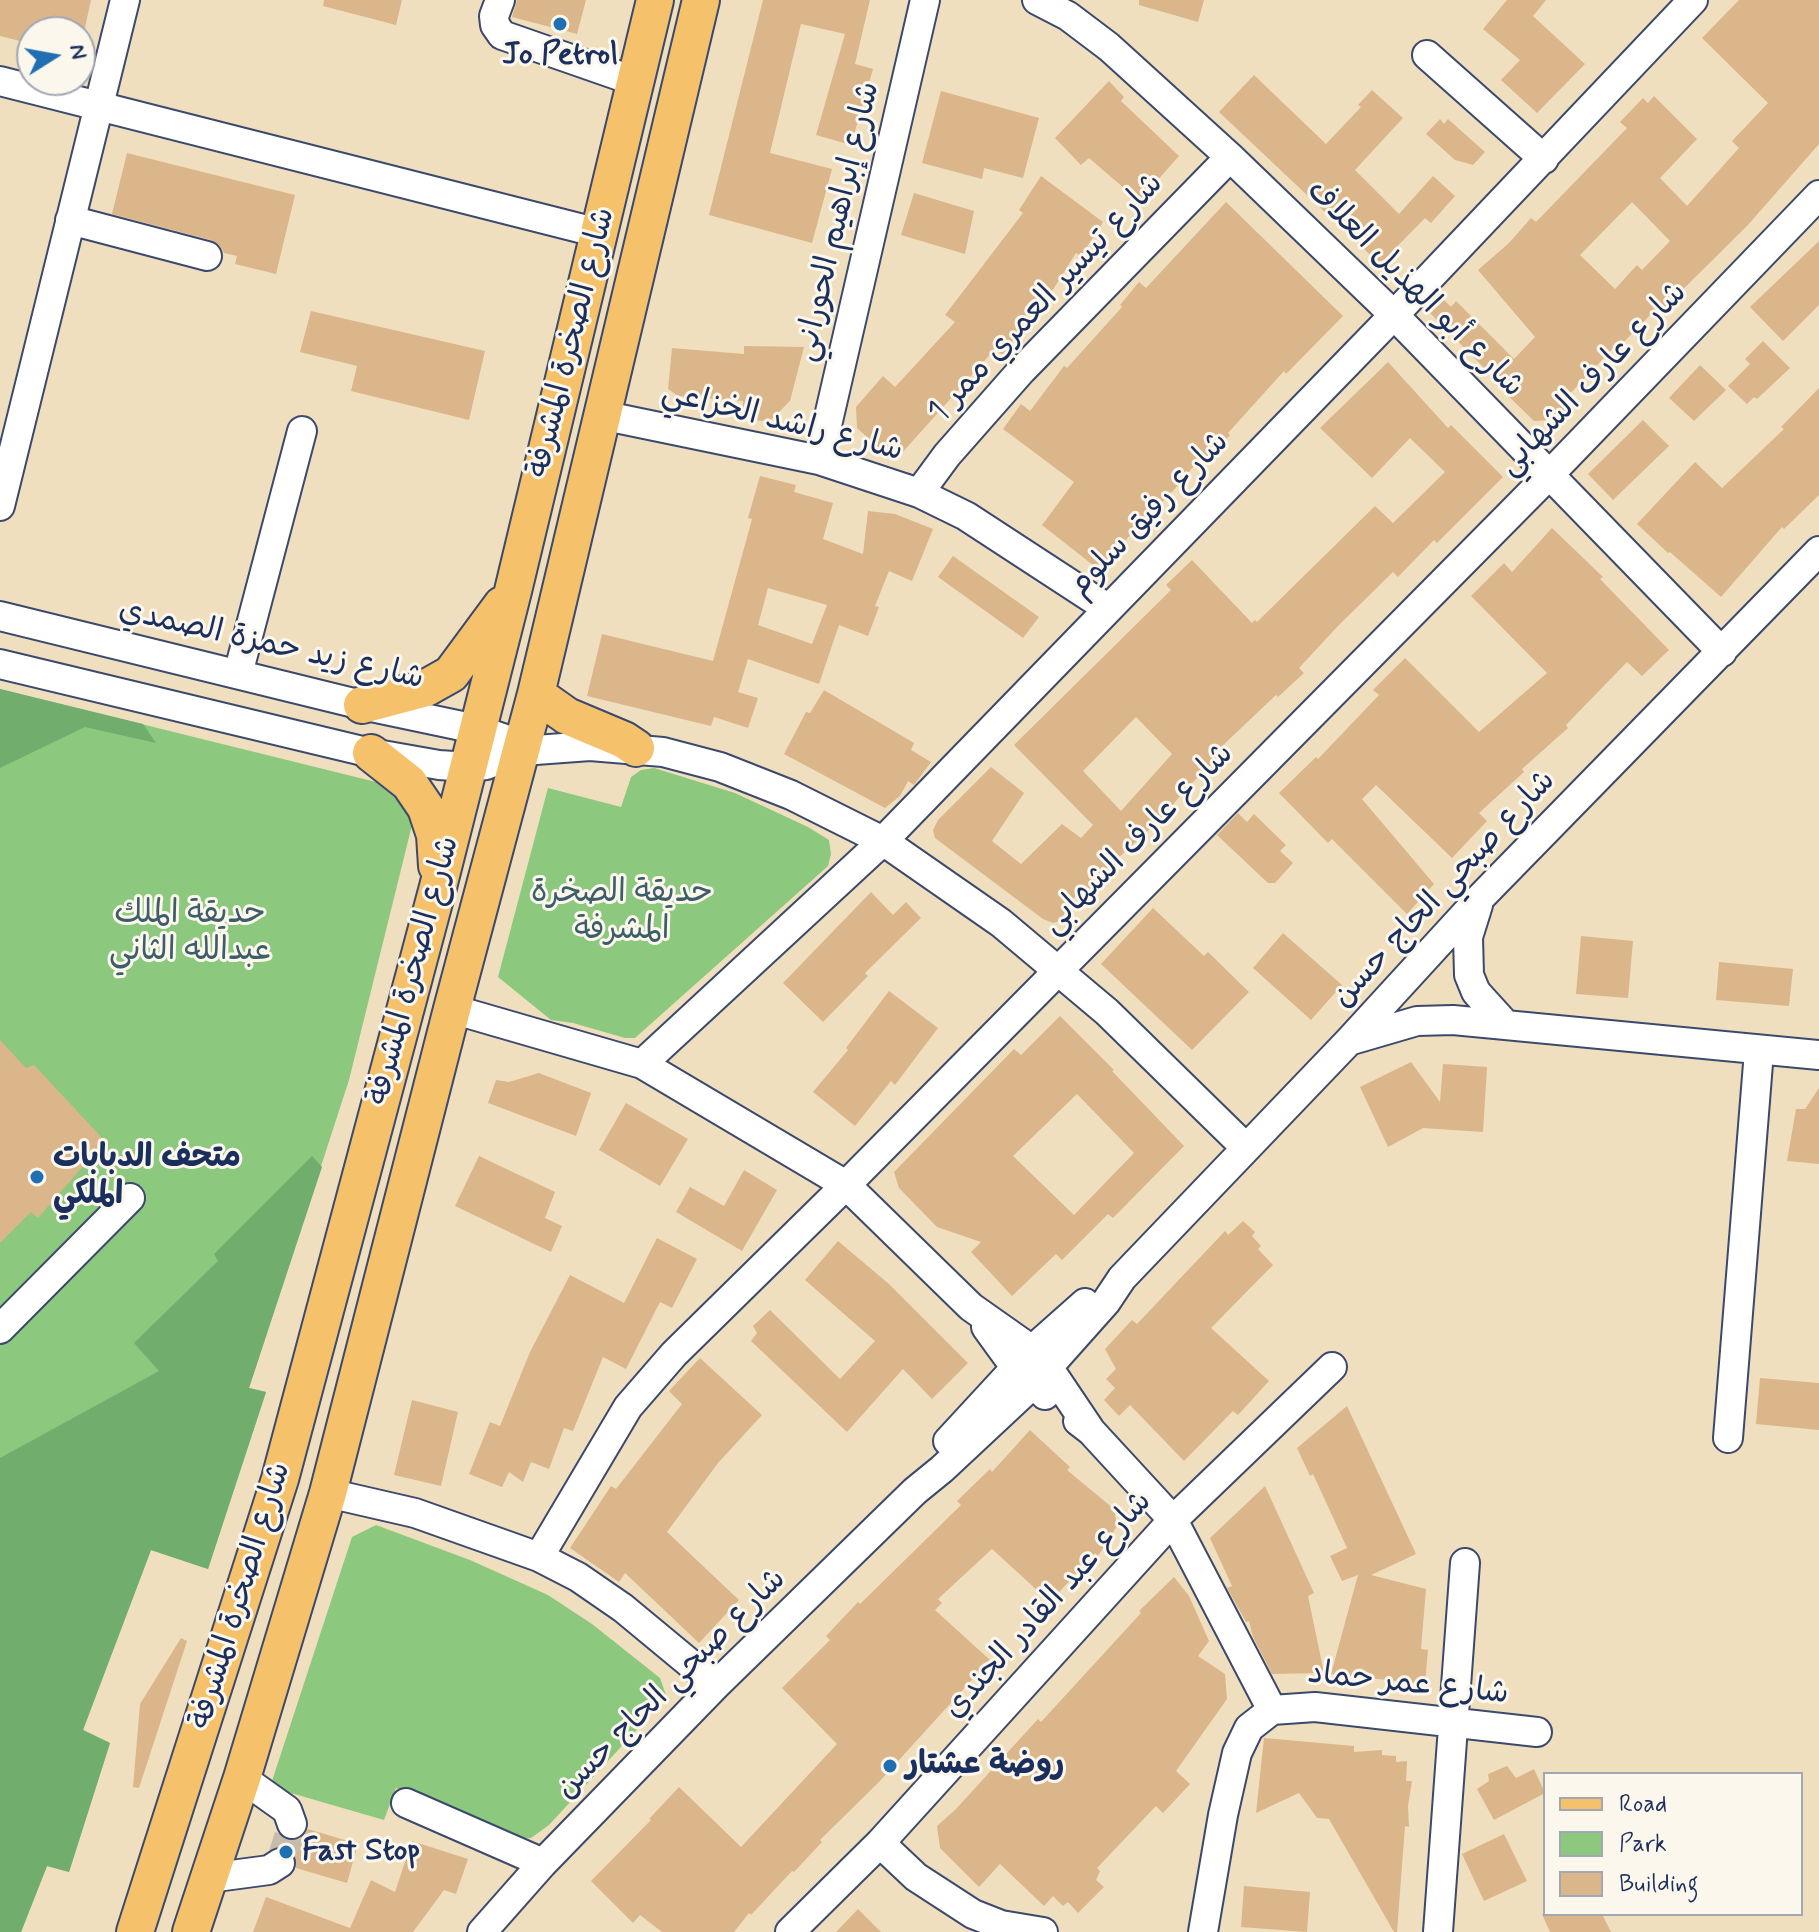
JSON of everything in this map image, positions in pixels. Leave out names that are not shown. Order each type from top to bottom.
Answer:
[{"type":"main road","name":"شارع الصخرة المشرفة","points":[[191,1932],[242,1778],[328,1493],[452,1009],[522,751],[701,0]]},
{"type":"main road","name":"شارع الصخرة المشرفة","points":[[135,1932],[280,1479],[438,887],[637,82],[646,8]]},
{"type":"main road","points":[[362,705],[426,688],[451,674],[513,591]]},
{"type":"main road","points":[[536,694],[567,716],[636,748]]},
{"type":"main road","points":[[371,753],[409,783],[426,808],[435,835],[438,887]]},
{"type":"street","points":[[0,506],[125,0]]},
{"type":"street","points":[[500,0],[494,16],[495,25],[502,35],[637,82]]},
{"type":"street","name":"شارع إبراهيم الحوراني","points":[[819,460],[925,0]]},
{"type":"street","name":"شارع أبو الهذيل العلاف","points":[[1037,0],[1068,16],[1109,47],[1230,157],[1394,315],[1722,652]]},
{"type":"street","name":"شارع رفيق سلوم","points":[[642,1064],[883,841],[1394,315],[1693,0]]},
{"type":"street","points":[[1427,55],[1544,159]]},
{"type":"street","points":[[0,81],[599,233]]},
{"type":"street","name":"شارع تيسير العمري ممر 1","points":[[919,493],[947,455],[1012,381],[1230,157]]},
{"type":"street","name":"شارع عارف الشهابي","points":[[539,1557],[628,1407],[674,1354],[846,1185],[1550,474],[1819,195]]},
{"type":"street","points":[[70,220],[207,256]]},
{"type":"street","name":"شارع راشد الخزاعي","points":[[601,415],[819,460],[919,493],[990,531],[1107,608]]},
{"type":"street","points":[[238,674],[302,431]]},
{"type":"street","name":"شارع صبحي الحاج حسن","points":[[482,1932],[543,1863],[716,1685],[915,1491],[942,1469],[1032,1367],[1106,1302],[1122,1278],[1349,1041],[1480,898],[1819,551]]},
{"type":"street","name":"شارع زيد حمزة الصمدي","points":[[0,616],[362,705],[476,729],[508,740],[522,751]]},
{"type":"street","points":[[0,664],[371,753],[439,765],[486,765],[522,751],[567,746],[636,748],[681,755],[720,767],[791,795],[883,841],[1001,923],[1107,1012],[1245,1147]]},
{"type":"street","points":[[1480,898],[1468,937],[1469,975],[1476,992],[1506,1025]]},
{"type":"street","points":[[452,1009],[642,1064],[846,1185],[1032,1367],[1173,1520],[1272,1710]]},
{"type":"street","points":[[1349,1041],[1397,1026],[1435,1020],[1819,1055]]},
{"type":"street","points":[[1728,1438],[1759,1051]]},
{"type":"street","points":[[0,1329],[130,1198]]},
{"type":"street","name":"شارع عبد القادر الجندي","points":[[790,1932],[880,1843],[1173,1520],[1332,1367]]},
{"type":"street","points":[[328,1493],[415,1513],[539,1557],[578,1577],[623,1608],[716,1685]]},
{"type":"street","points":[[1438,1932],[1465,1563]]},
{"type":"street","name":"شارع عمر حماد","points":[[1203,1932],[1237,1753],[1249,1728],[1272,1710],[1315,1707],[1537,1732]]},
{"type":"street","points":[[242,1778],[287,1810],[292,1824]]},
{"type":"street","points":[[406,1803],[543,1863]]},
{"type":"street","points":[[880,1843],[916,1877],[973,1914],[1001,1925],[1043,1932]]},
{"type":"street","points":[[209,1878],[269,1870],[280,1863]]},
{"type":"green space","name":"حديقة الملك عبدالله الثاني","points":[[0,689],[384,784],[393,789],[410,815],[412,825],[349,1080],[249,1388],[266,1392],[208,1569],[151,1550],[83,1730],[110,1743],[69,1872],[47,1866],[21,1932],[0,1932]]},
{"type":"green space","points":[[0,689],[143,724],[156,743],[85,727],[0,768]]},
{"type":"green space","name":"حديقة الصخرة المشرفة","points":[[654,768],[735,793],[808,827],[829,840],[831,854],[828,866],[635,1038],[551,1020],[498,977],[548,788],[621,807],[631,777],[641,770]]},
{"type":"green space","points":[[312,1156],[322,1167],[249,1388],[266,1392],[208,1569],[151,1550],[83,1730],[110,1743],[69,1872],[47,1866],[21,1932],[0,1932],[0,1458],[159,1371],[134,1343],[218,1261],[214,1254]]},
{"type":"green space","points":[[376,1525],[470,1560],[548,1595],[592,1624],[660,1678],[666,1695],[655,1710],[549,1825],[531,1838],[511,1839],[396,1788],[384,1820],[270,1787],[352,1537]]},
{"type":"building","points":[[0,0],[91,0],[88,16],[16,16],[16,40],[0,36]]},
{"type":"building","points":[[324,0],[402,0],[396,25],[323,6]]},
{"type":"building","name":"Jo Petrol","points":[[517,0],[586,0],[577,34],[512,17]]},
{"type":"building","points":[[763,0],[870,0],[855,64],[873,69],[851,145],[816,135],[845,34],[801,24],[770,153],[832,169],[812,243],[709,215]]},
{"type":"building","points":[[1139,0],[1204,0],[1198,22],[1139,5]]},
{"type":"building","points":[[1507,0],[1546,0],[1533,16],[1585,64],[1537,113],[1501,80],[1520,60],[1483,29]]},
{"type":"building","points":[[1739,0],[1819,0],[1819,144],[1747,226],[1659,313],[1655,310],[1622,344],[1619,342],[1564,400],[1570,406],[1554,420],[1534,421],[1430,313],[1444,300],[1451,307],[1456,301],[1514,359],[1535,337],[1478,270],[1509,243],[1531,218],[1536,222],[1627,128],[1620,122],[1643,98],[1648,103],[1654,96],[1697,139],[1660,178],[1687,206],[1739,148],[1732,141],[1768,103],[1702,38]],"holes":[[[1632,202],[1670,241],[1642,270],[1637,265],[1615,289],[1580,255]]]},
{"type":"building","points":[[1254,75],[1326,144],[1361,107],[1358,105],[1372,90],[1403,118],[1355,170],[1399,214],[1433,176],[1455,196],[1431,223],[1425,218],[1380,264],[1219,112]]},
{"type":"building","points":[[1109,81],[1124,97],[1121,101],[1179,156],[1139,201],[1089,158],[1081,165],[1055,138]]},
{"type":"building","points":[[941,91],[1039,118],[1023,178],[984,168],[982,179],[922,163]]},
{"type":"building","points":[[1440,119],[1444,124],[1448,119],[1485,152],[1473,165],[1455,160],[1426,134]]},
{"type":"building","points":[[127,153],[295,195],[276,274],[235,264],[237,256],[224,253],[211,240],[112,214]]},
{"type":"building","points":[[1041,176],[1103,222],[1081,256],[1076,253],[1042,307],[1038,304],[1003,355],[995,349],[901,454],[890,458],[857,428],[856,407],[883,376],[895,387],[955,322],[945,315],[1023,213],[1019,210]]},
{"type":"building","points":[[914,193],[974,211],[965,254],[901,235]]},
{"type":"building","points":[[1226,202],[1343,316],[1286,374],[1284,371],[1228,433],[1230,435],[1209,459],[1204,454],[1122,544],[1103,573],[1042,525],[1074,482],[1003,429],[1021,404],[1030,411],[1064,366],[1067,368],[1122,307],[1120,305],[1139,282],[1146,288]]},
{"type":"building","points":[[1819,241],[1819,305],[1783,341],[1750,307]]},
{"type":"building","points":[[311,311],[485,351],[469,420],[351,391],[357,366],[300,352]]},
{"type":"building","points":[[1763,341],[1790,368],[1757,399],[1754,397],[1747,404],[1728,386],[1750,364],[1745,359]]},
{"type":"building","points":[[744,346],[804,347],[790,401],[770,421],[742,420],[743,401],[678,396],[668,389],[672,348],[744,354]]},
{"type":"building","points":[[1388,362],[1448,428],[1451,425],[1503,477],[1437,543],[1434,540],[1398,577],[1393,572],[1337,627],[1299,668],[1304,673],[1219,749],[1223,753],[1083,895],[1079,890],[1060,921],[1053,923],[1043,919],[935,838],[933,830],[938,820],[991,767],[1024,793],[992,841],[1021,864],[1062,824],[1081,838],[1093,825],[1014,745],[1171,590],[1166,585],[1192,560],[1252,623],[1257,622],[1375,506],[1393,523],[1445,472],[1410,438],[1372,478],[1320,428]],"holes":[[[1136,717],[1172,754],[1121,811],[1083,771]]]},
{"type":"building","points":[[1700,365],[1726,390],[1694,421],[1669,398]]},
{"type":"building","points":[[1819,388],[1819,495],[1784,529],[1782,527],[1721,597],[1637,524],[1695,462],[1722,488],[1784,429],[1781,427]]},
{"type":"building","points":[[1643,420],[1669,446],[1613,500],[1588,474]]},
{"type":"building","points":[[760,476],[796,485],[794,492],[833,503],[823,539],[863,554],[868,511],[895,514],[933,529],[912,581],[889,571],[875,606],[879,607],[868,636],[839,625],[819,684],[748,659],[738,692],[758,698],[748,728],[714,717],[711,726],[587,696],[602,634],[713,661],[752,519],[748,518]],"holes":[[[768,588],[827,605],[812,644],[758,625]]]},
{"type":"building","points":[[1552,528],[1603,577],[1600,579],[1669,650],[1642,676],[1627,662],[1566,725],[1568,728],[1479,813],[1487,821],[1452,858],[1376,785],[1362,799],[1434,884],[1407,914],[1332,839],[1328,843],[1279,793],[1316,757],[1318,759],[1379,695],[1373,690],[1405,658],[1479,732],[1547,673],[1471,596],[1504,563],[1512,572]]},
{"type":"building","points":[[953,556],[1039,617],[1023,638],[938,577]]},
{"type":"building","points":[[824,690],[914,743],[911,750],[931,762],[914,785],[908,781],[900,796],[885,808],[784,754],[806,712],[810,713]]},
{"type":"building","points":[[1238,813],[1247,822],[1254,814],[1286,845],[1280,851],[1293,863],[1275,883],[1268,883],[1217,835]]},
{"type":"building","points":[[871,892],[893,915],[906,902],[921,918],[865,973],[868,976],[823,1022],[783,983]]},
{"type":"building","points":[[1153,908],[1204,956],[1208,952],[1249,992],[1192,1050],[1101,964]]},
{"type":"building","points":[[1283,933],[1342,985],[1311,1020],[1253,968]]},
{"type":"building","points":[[1581,936],[1633,941],[1628,998],[1576,994]]},
{"type":"building","points":[[1719,962],[1793,969],[1789,1006],[1716,1000]]},
{"type":"building","points":[[889,991],[938,1028],[895,1085],[891,1081],[855,1126],[813,1092],[848,1050],[846,1048]]},
{"type":"building","points":[[1060,1016],[1184,1146],[1113,1218],[1108,1214],[1062,1260],[1056,1254],[1012,1296],[971,1252],[981,1242],[937,1227],[899,1188],[894,1172],[1014,1049],[1021,1055]],"holes":[[[1077,1094],[1134,1153],[1074,1215],[1013,1156]]]},
{"type":"building","name":"متحف الدبابات الملكي","points":[[0,1040],[26,1068],[34,1065],[105,1141],[38,1218],[31,1212],[0,1243]]},
{"type":"building","points":[[1411,1062],[1440,1102],[1443,1064],[1487,1067],[1483,1132],[1423,1128],[1388,1147],[1360,1087]]},
{"type":"building","points":[[539,1073],[591,1093],[576,1136],[488,1103],[496,1080],[509,1082]]},
{"type":"building","points":[[1819,1088],[1819,1164],[1787,1161],[1796,1109],[1805,1109]]},
{"type":"building","points":[[626,1103],[688,1139],[660,1186],[599,1150]]},
{"type":"building","points":[[479,1156],[555,1192],[545,1218],[562,1226],[551,1252],[455,1206]]},
{"type":"building","points":[[744,1170],[777,1190],[742,1251],[676,1212],[690,1187],[724,1206]]},
{"type":"building","points":[[1243,1221],[1255,1232],[1252,1236],[1261,1246],[1258,1249],[1273,1265],[1211,1328],[1269,1381],[1238,1415],[1233,1411],[1184,1461],[1130,1405],[1119,1416],[1104,1400],[1115,1388],[1106,1379],[1116,1369],[1105,1349],[1132,1320],[1137,1324],[1225,1231],[1228,1235]]},
{"type":"building","points":[[657,1238],[697,1259],[672,1308],[660,1302],[626,1369],[603,1357],[573,1431],[564,1428],[549,1469],[531,1462],[523,1482],[509,1472],[502,1487],[469,1474],[490,1422],[500,1426],[530,1352],[570,1275],[624,1303]]},
{"type":"building","points":[[838,1241],[889,1284],[968,1363],[932,1399],[903,1369],[847,1432],[751,1341],[757,1333],[753,1326],[770,1310],[840,1379],[875,1341],[805,1280]]},
{"type":"building","points":[[700,1358],[762,1415],[718,1463],[667,1532],[739,1600],[699,1643],[625,1573],[619,1582],[570,1548],[611,1486],[616,1489],[682,1404],[669,1391]]},
{"type":"building","points":[[1760,1378],[1819,1383],[1819,1430],[1756,1424]]},
{"type":"building","points":[[412,1400],[458,1412],[441,1486],[394,1475]]},
{"type":"building","points":[[1347,1406],[1416,1554],[1371,1575],[1426,1589],[1421,1649],[1428,1650],[1425,1684],[1331,1674],[1358,1575],[1342,1581],[1330,1556],[1347,1548],[1313,1474],[1310,1476],[1297,1448]]},
{"type":"building","points":[[1030,1430],[1070,1467],[1067,1470],[1114,1509],[1117,1526],[1098,1556],[1095,1553],[1050,1602],[992,1549],[938,1599],[942,1603],[935,1610],[990,1660],[879,1782],[820,1840],[822,1842],[794,1872],[751,1915],[749,1913],[734,1932],[662,1932],[640,1915],[633,1923],[591,1881],[679,1787],[741,1847],[837,1744],[782,1688],[830,1640],[826,1636],[858,1602],[860,1604],[961,1505],[957,1501],[990,1469],[992,1472]]},
{"type":"building","points":[[1265,1486],[1314,1593],[1308,1596],[1324,1673],[1272,1674],[1253,1637],[1249,1621],[1246,1622],[1227,1588],[1232,1586],[1210,1538]]},
{"type":"building","points":[[1174,1577],[1189,1596],[1209,1641],[1198,1656],[1225,1674],[1227,1699],[1176,1771],[1190,1784],[1163,1813],[1156,1806],[1097,1868],[1100,1871],[1096,1880],[1104,1887],[1078,1913],[1068,1902],[1063,1906],[1053,1896],[1044,1906],[1000,1864],[979,1887],[940,1848],[937,1826],[1038,1719],[1041,1722],[1141,1613],[1139,1611]]},
{"type":"building","points":[[181,1638],[187,1641],[139,1788],[133,1787],[140,1704]]},
{"type":"building","points":[[1264,1738],[1354,1746],[1354,1752],[1382,1750],[1382,1755],[1396,1756],[1396,1762],[1407,1761],[1406,1781],[1412,1781],[1409,1827],[1405,1826],[1397,1932],[1394,1932],[1329,1819],[1317,1818],[1299,1793],[1256,1813]]},
{"type":"building","points":[[1507,1766],[1516,1778],[1534,1769],[1543,1794],[1494,1820],[1477,1789],[1489,1781],[1488,1774]]},
{"type":"building","points":[[308,1829],[358,1844],[347,1883],[296,1868],[294,1853],[279,1846],[282,1837],[297,1840]]},
{"type":"building","points":[[1504,1834],[1527,1881],[1484,1901],[1462,1854]]},
{"type":"building","points":[[412,1841],[468,1859],[456,1894],[444,1890],[413,1932],[253,1932],[266,1897],[350,1928],[371,1880],[395,1892]]},
{"type":"building","points":[[1244,1886],[1310,1892],[1307,1932],[1241,1927]]},
{"type":"building","points":[[858,1909],[881,1932],[836,1932]]},
{"type":"building","points":[[1542,1914],[1603,1916],[1611,1932],[1550,1932]]},
{"type":"tunnel","points":[[280,1863],[292,1824]]},
{"type":"place","name":"Jo Petrol","points":[[560,24]]},
{"type":"place","name":"متحف الدبابات الملكي","points":[[37,1177]]},
{"type":"place","name":"روضة عشتار","points":[[890,1766]]},
{"type":"place","name":"Fast Stop","points":[[286,1852]]}]
